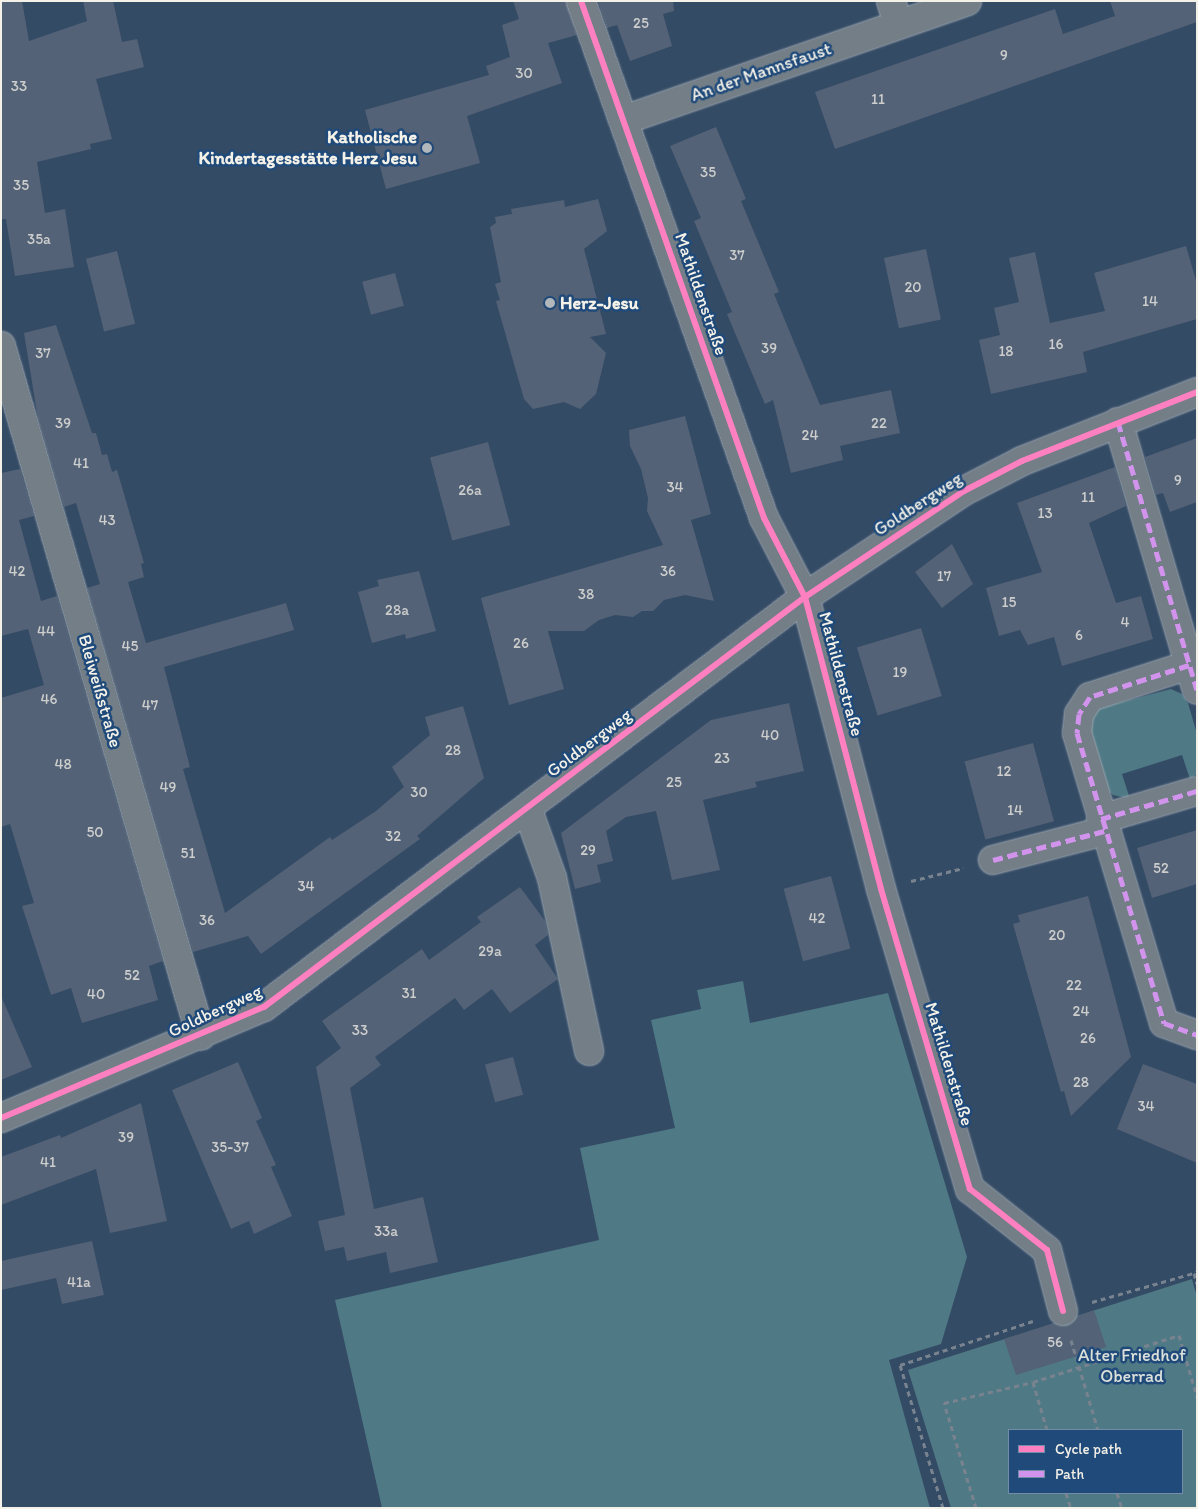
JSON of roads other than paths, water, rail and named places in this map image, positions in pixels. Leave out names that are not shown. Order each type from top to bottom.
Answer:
[{"type":"street","name":"Mathildenstraße","points":[[581,1],[764,518],[806,596],[882,889],[970,1189],[1047,1250],[1063,1311]]},
{"type":"street","name":"An der Mannsfaust","points":[[624,120],[895,13],[967,1]]},
{"type":"street","name":"Bleiweißstraße","points":[[1,346],[201,1036]]},
{"type":"street","name":"Goldbergweg","points":[[1,1118],[201,1036],[264,1007],[806,596],[990,476],[1118,422],[1197,392]]},
{"type":"street","points":[[1118,422],[1193,678],[1090,697],[1079,714],[1077,733],[1103,825],[1164,1023],[1197,1035]]},
{"type":"street","points":[[992,860],[1103,825],[1197,791]]},
{"type":"street","points":[[527,808],[552,878],[589,1051]]},
{"type":"place","name":"Katholische Kindertagesstätte Herz Jesu","points":[[427,148]]},
{"type":"place","name":"Herz-Jesu","points":[[550,303]]},
{"type":"park label","name":"Alter Friedhof Oberrad","points":[[1132,1366]]}]
